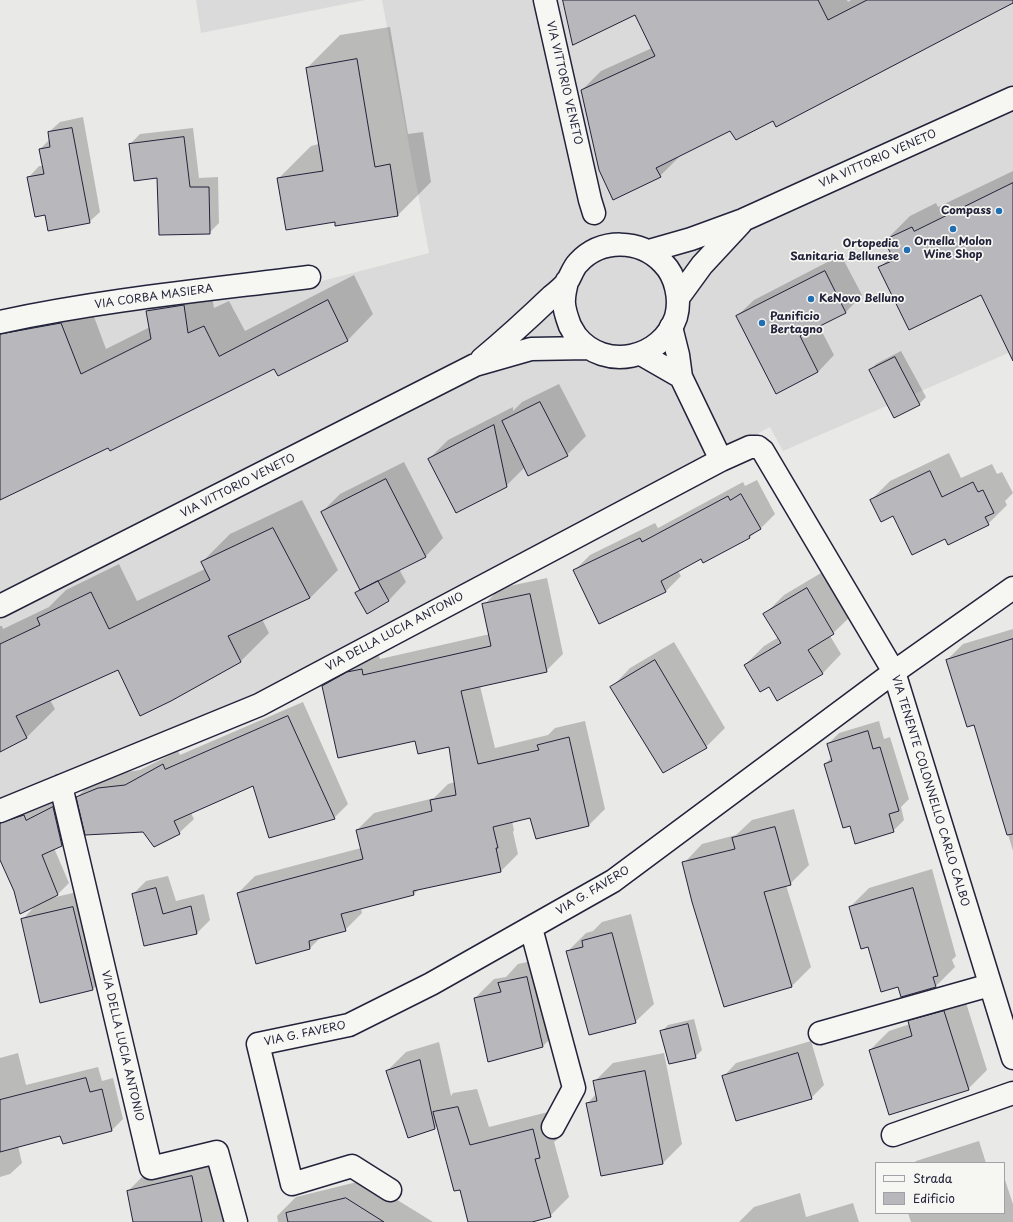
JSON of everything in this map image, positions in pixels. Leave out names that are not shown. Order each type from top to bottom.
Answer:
[{"type":"street","name":"VIA VITTORIO VENETO","points":[[545,0],[594,213]]},
{"type":"street","name":"VIA VITTORIO VENETO","points":[[649,251],[691,239],[743,220],[1013,98]]},
{"type":"street","name":"VIA VITTORIO VENETO","points":[[678,298],[702,265],[743,220]]},
{"type":"street","name":"VIA VITTORIO VENETO","points":[[475,365],[520,327],[567,281],[577,264],[592,251],[610,244],[631,244],[649,251],[664,264],[674,281],[678,298],[676,316],[669,332],[656,345],[641,354],[623,358],[606,356],[589,348],[576,336],[568,320],[564,300],[567,281]]},
{"type":"street","name":"VIA CORBA MASIERA","points":[[0,322],[44,312],[309,277]]},
{"type":"street","points":[[671,327],[678,355],[681,377],[721,460]]},
{"type":"street","name":"VIA VITTORIO VENETO","points":[[0,606],[475,365],[531,349],[589,348]]},
{"type":"street","points":[[641,354],[681,377]]},
{"type":"street","name":"VIA TENENTE COLONNELLO CARLO CALBO","points":[[721,460],[750,447],[758,447],[763,451],[894,672],[1013,1058]]},
{"type":"street","name":"VIA DELLA LUCIA ANTONIO","points":[[0,811],[259,705],[721,460]]},
{"type":"street","name":"VIA G. FAVERO","points":[[390,1190],[352,1166],[292,1184],[258,1044],[349,1025],[431,984],[613,882],[894,672],[1013,588]]},
{"type":"street","name":"VIA DELLA LUCIA ANTONIO","points":[[61,786],[151,1168],[217,1152],[236,1222]]},
{"type":"street","points":[[531,928],[574,1088],[553,1127]]},
{"type":"street","points":[[820,1033],[990,985]]},
{"type":"street","points":[[893,1135],[1013,1094]]},
{"type":"shaded area","points":[[196,0],[365,0],[201,33]]},
{"type":"shaded area","points":[[382,0],[1013,0],[1013,351],[783,451],[770,427],[253,701],[0,818],[0,328],[163,302],[322,281],[429,253]]},
{"type":"building","points":[[563,0],[818,0],[828,20],[867,0],[1013,0],[1013,3],[776,127],[773,121],[736,140],[730,131],[656,168],[661,177],[613,200],[599,170],[581,90],[655,56],[635,15],[573,45]]},
{"type":"building","points":[[357,59],[375,167],[390,164],[398,216],[335,226],[335,222],[286,230],[277,178],[323,171],[306,68]]},
{"type":"building","points":[[72,128],[90,223],[48,231],[45,215],[35,217],[27,177],[44,174],[39,149],[50,147],[48,132]]},
{"type":"building","points":[[184,137],[190,187],[209,187],[210,234],[159,235],[157,178],[134,181],[129,144]]},
{"type":"building","points":[[1013,183],[1013,361],[981,295],[909,330],[878,267],[894,260],[884,240],[912,227],[914,231]]},
{"type":"building","points":[[825,271],[846,313],[800,336],[818,372],[776,394],[736,316]]},
{"type":"building","points":[[328,300],[348,341],[278,376],[274,369],[110,451],[108,448],[0,500],[0,334],[61,323],[81,374],[151,339],[146,311],[184,305],[188,333],[204,326],[219,356]]},
{"type":"building","points":[[895,357],[920,405],[894,418],[869,370]]},
{"type":"building","points":[[540,402],[568,456],[528,476],[502,421]]},
{"type":"building","points":[[494,425],[507,487],[456,513],[428,459]]},
{"type":"building","points":[[930,471],[942,497],[973,482],[978,492],[983,490],[994,513],[985,517],[989,525],[948,545],[945,539],[912,555],[893,516],[881,522],[870,500]]},
{"type":"building","points":[[386,479],[426,557],[360,590],[321,512]]},
{"type":"building","points":[[741,494],[761,529],[749,536],[750,538],[703,563],[701,559],[661,581],[666,592],[599,624],[573,570],[640,538],[642,542],[728,496],[730,500]]},
{"type":"building","points":[[273,528],[310,598],[228,636],[241,662],[171,701],[140,716],[118,670],[16,716],[27,738],[0,752],[0,644],[40,625],[37,618],[91,592],[109,629],[210,580],[201,562]]},
{"type":"building","points":[[378,581],[389,601],[367,614],[355,593]]},
{"type":"building","points":[[807,588],[834,634],[808,650],[823,674],[777,701],[769,687],[760,692],[744,665],[781,643],[763,614]]},
{"type":"building","points":[[530,594],[547,672],[461,691],[478,764],[539,750],[537,745],[569,737],[589,826],[536,839],[530,818],[493,827],[498,848],[496,848],[501,872],[413,891],[414,895],[341,914],[346,931],[309,941],[310,949],[256,964],[237,893],[363,859],[356,830],[432,811],[430,800],[456,795],[449,747],[418,754],[415,741],[338,758],[322,686],[347,672],[362,669],[363,675],[491,646],[482,604]]},
{"type":"building","points":[[1013,639],[1013,834],[1007,835],[974,725],[967,727],[946,660]]},
{"type":"building","points":[[655,660],[707,748],[663,773],[610,687]]},
{"type":"building","points":[[288,716],[335,819],[269,838],[253,786],[174,821],[180,834],[154,847],[143,832],[85,835],[76,797],[98,788],[125,785],[163,764],[165,769]]},
{"type":"building","points":[[868,731],[873,749],[880,747],[899,811],[889,814],[894,832],[855,844],[850,826],[843,828],[824,764],[832,761],[827,744]]},
{"type":"building","points":[[53,807],[62,846],[42,855],[58,895],[20,914],[14,891],[0,860],[0,823],[24,815],[26,820]]},
{"type":"building","points":[[775,827],[791,885],[764,892],[792,987],[724,1007],[692,902],[682,862],[735,849],[732,838]]},
{"type":"building","points":[[156,888],[163,914],[191,906],[197,934],[144,946],[132,894]]},
{"type":"building","points":[[913,888],[938,976],[933,977],[936,987],[901,997],[898,987],[881,992],[868,947],[861,949],[849,907]]},
{"type":"building","points":[[73,907],[93,990],[40,1003],[21,919]]},
{"type":"building","points":[[612,933],[636,1023],[589,1035],[566,951],[583,947],[582,941]]},
{"type":"building","points":[[527,977],[543,1047],[488,1062],[474,998],[501,992],[498,983]]},
{"type":"building","points":[[944,1011],[969,1090],[889,1115],[869,1050],[912,1036],[908,1021]]},
{"type":"building","points":[[688,1024],[696,1058],[669,1064],[660,1031]]},
{"type":"building","points":[[798,1053],[812,1099],[736,1121],[722,1076]]},
{"type":"building","points":[[420,1060],[435,1129],[408,1138],[386,1071]]},
{"type":"building","points":[[645,1071],[663,1164],[601,1176],[586,1103],[597,1101],[593,1081]]},
{"type":"building","points":[[86,1078],[90,1092],[102,1089],[112,1131],[63,1144],[60,1136],[0,1152],[0,1100]]},
{"type":"building","points":[[458,1107],[470,1145],[533,1129],[540,1158],[535,1159],[551,1217],[532,1222],[468,1222],[460,1190],[454,1191],[433,1112]]},
{"type":"building","points":[[192,1176],[202,1222],[133,1222],[127,1191]]},
{"type":"building","points":[[346,1198],[384,1222],[288,1222],[286,1213]]},
{"type":"place","name":"Compass","points":[[999,211]]},
{"type":"place","name":"Ornella Molon Wine Shop","points":[[953,229]]},
{"type":"place","name":"Ortopedia Sanitaria Bellunese","points":[[907,250]]},
{"type":"place","name":"KeNovo Belluno","points":[[811,299]]},
{"type":"place","name":"Panificio Bertagno","points":[[762,323]]}]
